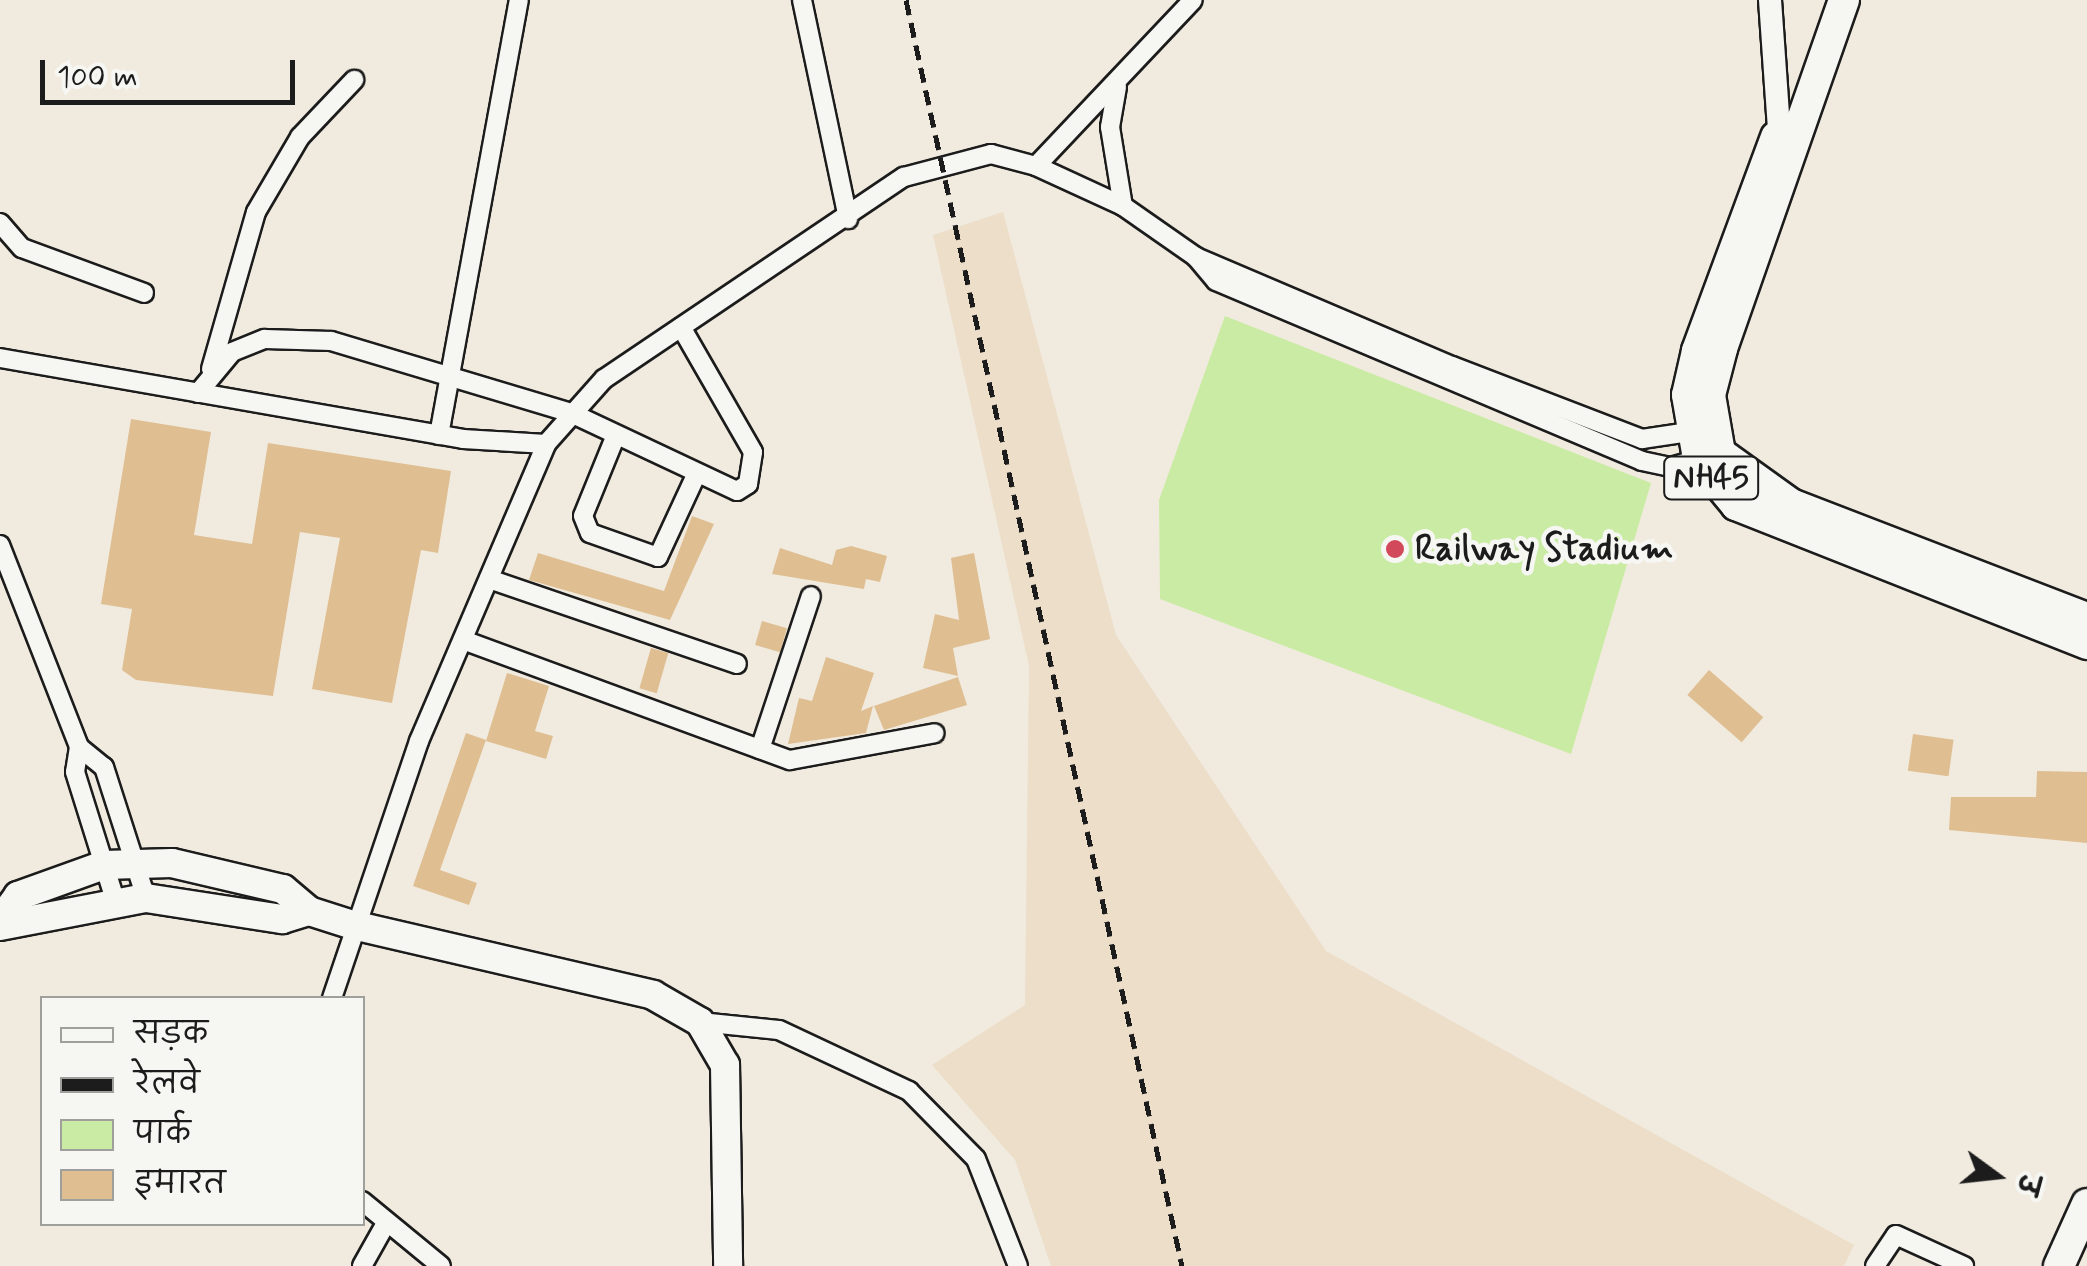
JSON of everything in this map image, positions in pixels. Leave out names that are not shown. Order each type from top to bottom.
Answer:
[{"type":"highway","name":"NH45","points":[[1844,0],[1785,138],[1722,349],[1704,443],[1736,504],[2087,644]]},
{"type":"highway","name":"NH45","points":[[1704,443],[1792,504],[2087,618]]},
{"type":"highway","points":[[2059,1266],[2087,1204]]},
{"type":"main road","points":[[0,923],[18,896],[104,865],[136,861],[282,889],[309,911],[354,925],[653,995],[700,1022],[725,1065],[728,1266]]},
{"type":"main road","points":[[0,923],[146,898],[282,919],[309,911]]},
{"type":"street","points":[[439,435],[519,0]]},
{"type":"street","points":[[802,0],[848,220]]},
{"type":"street","points":[[1036,166],[1070,120],[1117,87],[1193,0]]},
{"type":"street","points":[[1770,0],[1785,138]]},
{"type":"street","points":[[198,393],[210,370],[256,212],[300,137],[354,80]]},
{"type":"street","points":[[1117,87],[1110,128],[1123,206]]},
{"type":"street","points":[[333,996],[354,925],[462,640],[546,444],[571,413],[681,327],[848,220],[904,177],[991,154],[1036,166],[1123,206],[1196,258],[1642,440],[1704,443]]},
{"type":"street","points":[[0,222],[22,248],[144,293]]},
{"type":"street","points":[[1196,258],[1216,281],[1523,414],[1642,461],[1704,443]]},
{"type":"street","points":[[210,370],[265,338],[300,336],[450,383],[571,413],[737,492],[755,466],[681,327]]},
{"type":"street","points":[[0,358],[439,435],[546,444]]},
{"type":"street","points":[[616,435],[583,516],[590,533],[658,557],[696,475]]},
{"type":"street","points":[[0,545],[79,747],[104,767],[146,898]]},
{"type":"street","points":[[488,578],[737,664]]},
{"type":"street","points":[[760,749],[811,596]]},
{"type":"street","points":[[462,640],[760,749],[825,761],[935,734]]},
{"type":"street","points":[[79,747],[75,772],[116,903]]},
{"type":"street","points":[[700,1022],[779,1030],[909,1091],[976,1159],[1018,1266]]},
{"type":"street","points":[[365,1204],[385,1225],[441,1266]]},
{"type":"street","points":[[362,1266],[385,1225]]},
{"type":"street","points":[[1875,1266],[1896,1235],[1964,1266]]},
{"type":"shaded area","points":[[1003,212],[1116,635],[1326,951],[1854,1245],[1844,1266],[1051,1266],[1015,1160],[932,1065],[1025,1005],[1029,666],[933,235]]},
{"type":"green space","name":"Railway Stadium","points":[[1225,316],[1651,483],[1571,754],[1160,599],[1159,500]]},
{"type":"building","points":[[131,419],[211,432],[194,535],[252,544],[268,443],[451,471],[438,553],[421,550],[392,703],[312,689],[340,538],[300,532],[273,696],[136,680],[122,670],[132,609],[101,604]]},
{"type":"building","points":[[692,516],[714,524],[670,620],[529,580],[538,553],[664,591]]},
{"type":"building","points":[[851,546],[887,556],[880,582],[866,579],[864,589],[772,574],[780,548],[832,565],[836,550]]},
{"type":"building","points":[[974,553],[990,639],[953,648],[958,676],[923,668],[935,614],[959,620],[951,558]]},
{"type":"building","points":[[762,621],[787,628],[780,652],[755,645]]},
{"type":"building","points":[[651,648],[668,653],[657,693],[639,688]]},
{"type":"building","points":[[826,657],[874,673],[861,711],[873,706],[866,733],[788,744],[799,698],[812,701]]},
{"type":"building","points":[[1709,670],[1763,717],[1742,742],[1687,695]]},
{"type":"building","points":[[507,673],[549,686],[535,731],[553,736],[546,759],[486,741]]},
{"type":"building","points":[[958,677],[967,705],[884,730],[874,706]]},
{"type":"building","points":[[466,733],[486,740],[440,870],[477,883],[469,905],[413,886]]},
{"type":"building","points":[[1913,734],[1954,740],[1948,776],[1908,771]]},
{"type":"building","points":[[2037,771],[2087,772],[2087,843],[1949,830],[1951,797],[2036,797]]},
{"type":"railway","points":[[906,0],[1182,1266]]},
{"type":"place","name":"Railway Stadium","points":[[1395,549]]}]
